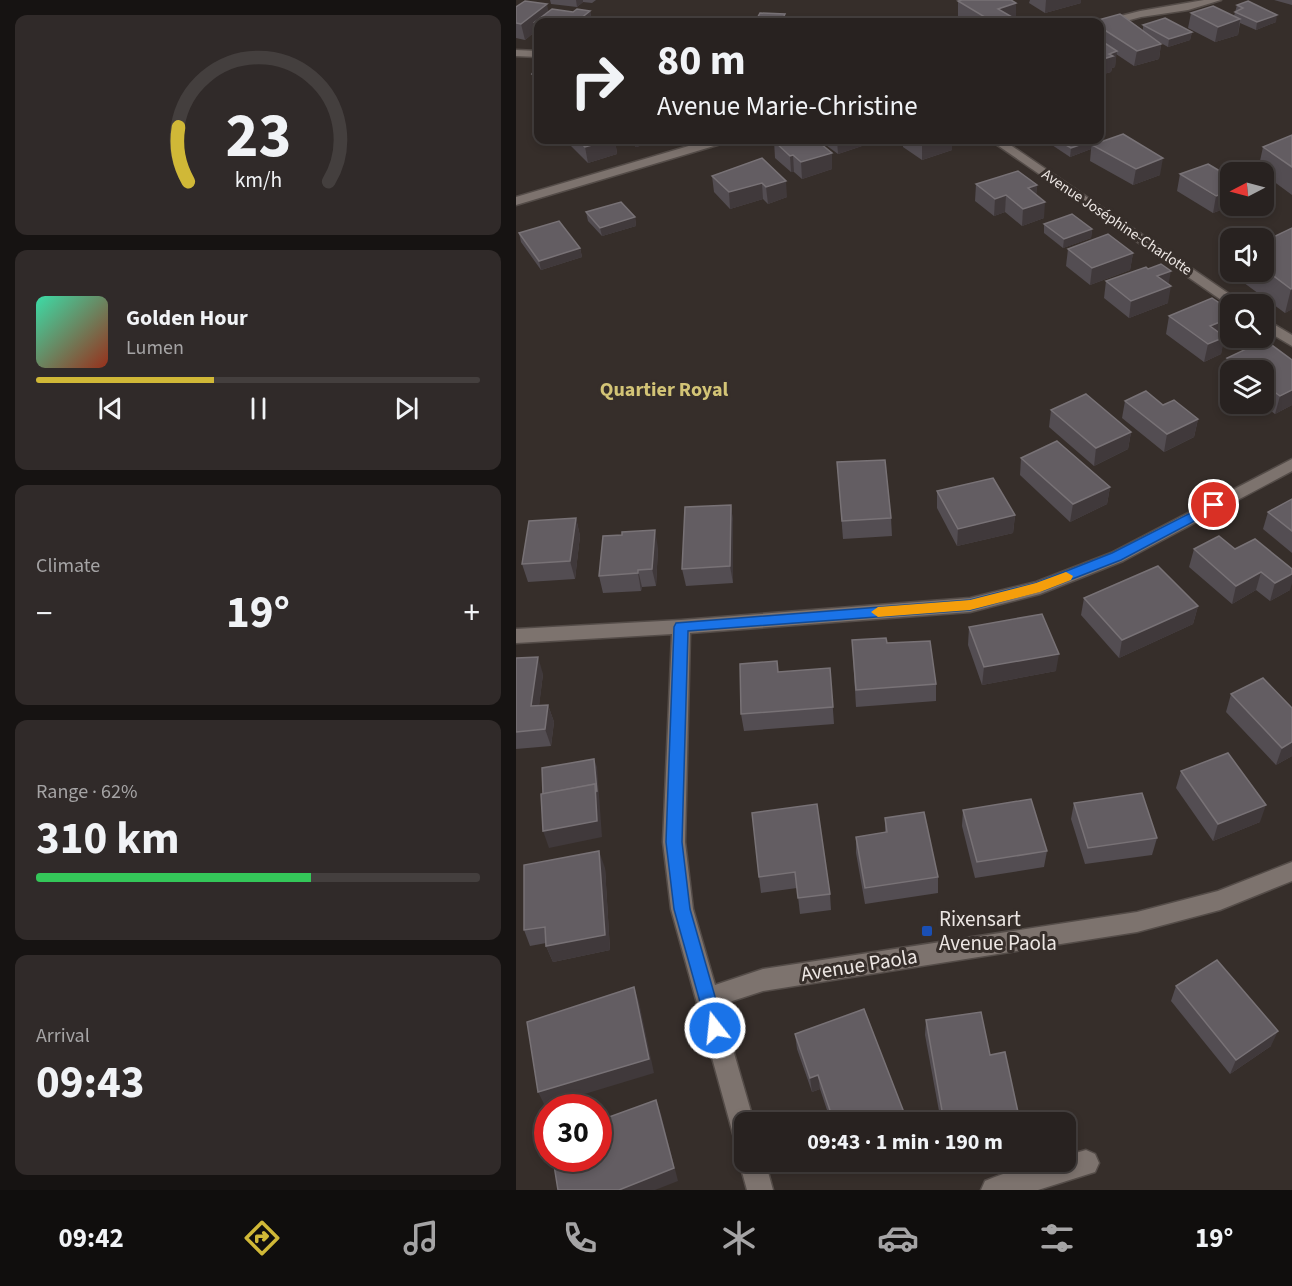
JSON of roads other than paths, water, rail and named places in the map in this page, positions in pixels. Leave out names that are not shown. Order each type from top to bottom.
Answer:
[{"type":"street","points":[[1104,24],[1140,14],[1160,5],[1216,0]]},
{"type":"street","points":[[516,53],[534,54]]},
{"type":"street","points":[[516,201],[707,144]]},
{"type":"street","name":"Avenue Joséphine-Charlotte","points":[[1002,144],[1222,294]]},
{"type":"street","points":[[1274,330],[1292,342]]},
{"type":"street","points":[[516,636],[681,627],[970,605],[1040,587],[1117,557],[1292,464]]},
{"type":"street","points":[[681,627],[674,842],[682,909],[738,1112]]},
{"type":"street","name":"Avenue Paola","points":[[707,998],[763,980],[1137,922],[1220,900],[1292,871]]},
{"type":"street","points":[[994,1190],[1086,1163]]},
{"type":"street","points":[[755,1172],[760,1190]]},
{"type":"place","name":"Rixensart Avenue Paola","points":[[927,931]]},
{"type":"district","name":"Quartier Royal","points":[[664,389]]}]
